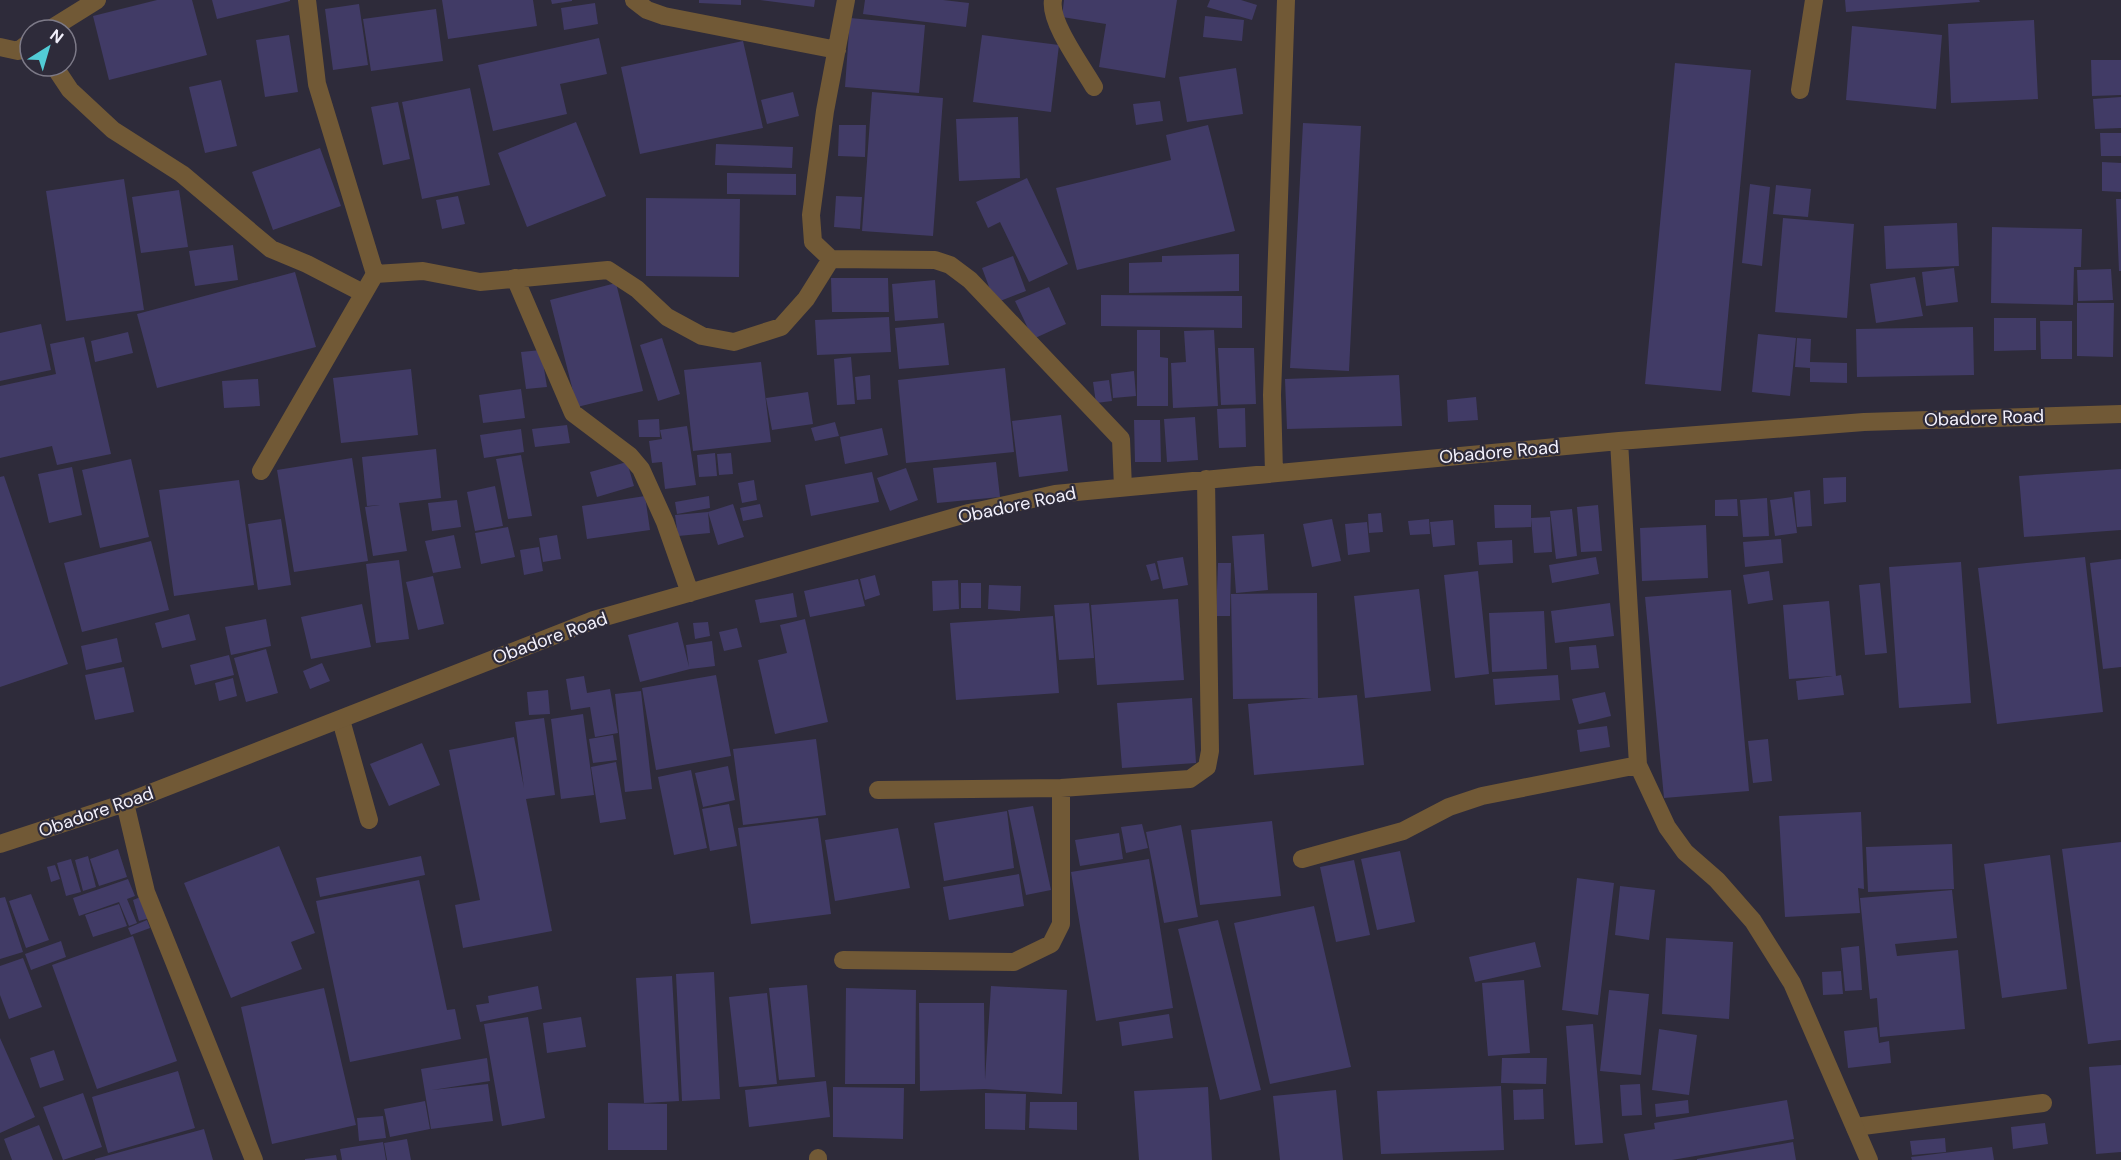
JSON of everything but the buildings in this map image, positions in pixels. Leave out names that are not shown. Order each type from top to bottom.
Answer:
[{"type":"street","points":[[68,18],[97,0]]},
{"type":"street","points":[[261,471],[375,274],[316,84],[307,0]]},
{"type":"street","points":[[634,0],[647,10],[664,16],[837,50]]},
{"type":"street","points":[[846,0],[811,215],[813,242],[831,259],[935,260],[950,265],[970,280],[1121,439],[1123,488]]},
{"type":"street","points":[[1053,0],[1052,14],[1056,25],[1094,87]]},
{"type":"street","points":[[1274,473],[1272,395],[1286,0]]},
{"type":"street","points":[[1800,90],[1814,0]]},
{"type":"street","points":[[0,47],[18,51]]},
{"type":"street","points":[[62,78],[70,90],[113,130],[182,174],[271,249],[307,264],[363,293]]},
{"type":"street","points":[[375,274],[423,271],[480,282],[608,270],[637,290],[667,317],[702,336],[734,342],[781,327],[806,300],[831,259]]},
{"type":"street","points":[[515,278],[573,413],[630,456],[641,469],[666,522],[690,592]]},
{"type":"street","name":"Obadore Road","points":[[0,844],[125,803],[594,620],[969,513],[1055,494],[1619,441],[1864,422],[2121,414]]},
{"type":"street","points":[[1619,441],[1638,765],[1667,827],[1685,852],[1717,880],[1753,921],[1791,983],[1869,1160]]},
{"type":"street","points":[[878,790],[1061,788],[1190,779],[1207,767],[1210,751],[1206,479]]},
{"type":"street","points":[[341,720],[369,820]]},
{"type":"street","points":[[1302,859],[1403,831],[1449,807],[1482,796],[1638,765]]},
{"type":"street","points":[[843,960],[1014,962],[1051,944],[1061,924],[1061,788]]},
{"type":"street","points":[[125,803],[146,892],[254,1160]]},
{"type":"street","points":[[1855,1126],[2043,1103]]}]
